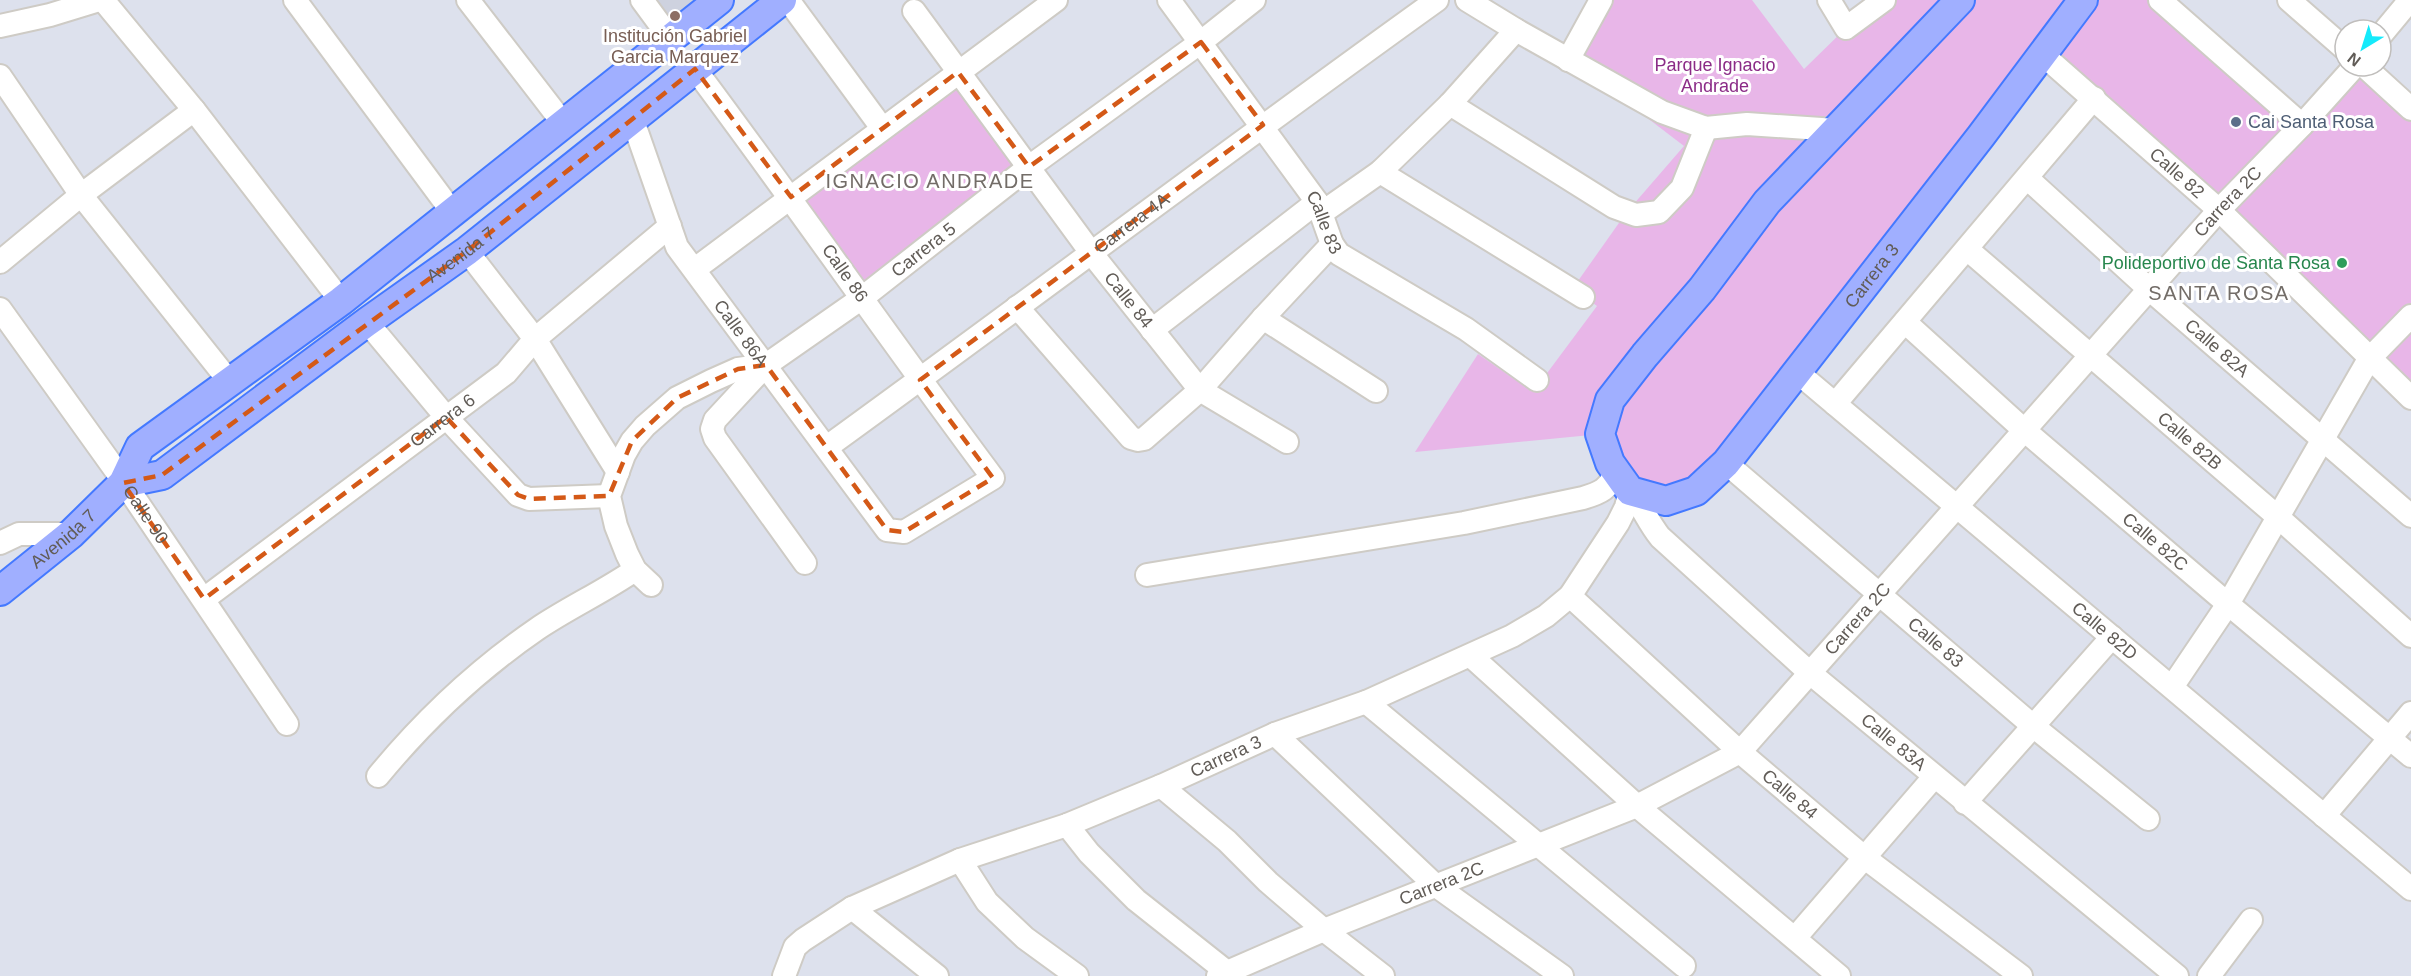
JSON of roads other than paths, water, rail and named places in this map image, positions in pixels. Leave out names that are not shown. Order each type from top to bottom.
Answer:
[{"type":"main road","name":"Avenida 7","points":[[0,591],[71,534],[123,483],[140,447],[341,300],[719,0]]},
{"type":"main road","name":"Avenida 7","points":[[123,483],[162,475],[367,322],[468,251],[782,0]]},
{"type":"main road","name":"Carrera 3","points":[[1623,481],[1666,501],[1696,491],[1726,463],[2083,0]]},
{"type":"main road","points":[[1623,481],[1610,463],[1600,434],[1610,400],[1702,289],[1767,202],[1955,2]]},
{"type":"street","points":[[0,26],[48,8],[101,0],[194,110],[341,300]]},
{"type":"street","points":[[295,0],[453,213]]},
{"type":"street","points":[[468,0],[563,123]]},
{"type":"street","points":[[642,0],[670,38]]},
{"type":"street","points":[[788,0],[882,128]]},
{"type":"street","points":[[695,268],[958,72],[1031,8],[1056,0]]},
{"type":"street","name":"Calle 83","points":[[1169,0],[1263,125],[1320,207],[1332,244],[1340,255],[1466,329],[1537,380]]},
{"type":"street","name":"Carrera 5","points":[[609,496],[632,441],[645,426],[677,398],[738,369],[766,365],[862,297],[1029,167],[1201,42],[1254,0]]},
{"type":"street","name":"Carrera 4A","points":[[827,447],[1092,254],[1263,125],[1437,0]]},
{"type":"street","points":[[1467,0],[1662,112],[1706,129],[1747,124],[1836,130]]},
{"type":"street","points":[[1568,60],[1601,0]]},
{"type":"street","points":[[1829,0],[1846,28],[1884,0]]},
{"type":"street","points":[[2160,0],[2302,125]]},
{"type":"street","points":[[2289,0],[2333,38]]},
{"type":"street","points":[[2393,21],[2410,0]]},
{"type":"street","name":"Calle 84","points":[[914,11],[1092,254],[1200,390],[1287,442]]},
{"type":"street","points":[[1152,330],[1320,207],[1380,172],[1450,104],[1516,30]]},
{"type":"street","name":"Calle 82","points":[[2042,54],[2219,210],[2411,398]]},
{"type":"street","name":"Calle 86","points":[[695,69],[993,478],[904,532],[887,530]]},
{"type":"street","points":[[0,76],[81,195],[229,381]]},
{"type":"street","name":"Carrera 2C","points":[[1226,975],[1324,930],[1637,806],[1740,752],[2219,210],[2344,78]]},
{"type":"street","points":[[2377,78],[2411,109]]},
{"type":"street","points":[[1835,404],[2094,98]]},
{"type":"street","points":[[1450,104],[1614,207],[1636,215],[1659,212],[1682,188],[1706,129]]},
{"type":"street","points":[[0,262],[81,195],[194,110]]},
{"type":"street","name":"Calle 86A","points":[[632,118],[677,247],[695,268],[887,530]]},
{"type":"street","points":[[1380,172],[1583,297]]},
{"type":"street","name":"Calle 82A","points":[[2026,178],[2149,289],[2411,516]]},
{"type":"street","name":"Carrera 6","points":[[204,599],[506,373],[535,339],[670,226]]},
{"type":"street","points":[[1017,307],[1131,438],[1144,439],[1200,390],[1332,244]]},
{"type":"street","name":"Calle 82B","points":[[1967,249],[2278,517],[2411,636]]},
{"type":"street","points":[[468,251],[535,339],[618,472]]},
{"type":"street","name":"Calle 90","points":[[0,309],[204,599],[287,724]]},
{"type":"street","points":[[2172,687],[2228,604],[2369,359],[2411,316]]},
{"type":"street","points":[[1263,318],[1376,392]]},
{"type":"street","points":[[367,322],[446,417],[518,495],[529,499],[609,496],[616,526],[635,570],[651,585]]},
{"type":"street","name":"Calle 82C","points":[[1905,322],[2024,430],[2411,756]]},
{"type":"street","points":[[766,365],[715,420],[712,429],[715,438],[805,563]]},
{"type":"street","name":"Calle 82D","points":[[1797,372],[2411,889]]},
{"type":"street","name":"Calle 83","points":[[1726,463],[2033,726],[2148,819]]},
{"type":"street","points":[[1148,575],[1464,523],[1583,498],[1602,492],[1612,483],[1623,481]]},
{"type":"street","name":"Carrera 3","points":[[784,976],[795,947],[852,908],[960,860],[1067,825],[1161,786],[1275,734],[1366,702],[1471,656],[1546,616],[1570,596],[1618,523],[1626,507],[1623,481]]},
{"type":"street","name":"Calle 83A","points":[[1623,481],[1641,505],[1659,537],[1810,673],[2177,976]]},
{"type":"street","points":[[0,543],[19,534],[71,534]]},
{"type":"street","points":[[378,776],[424,723],[480,671],[538,628],[635,570]]},
{"type":"street","name":"Calle 84","points":[[1570,596],[1740,752],[1865,858],[2021,976]]},
{"type":"street","points":[[1965,803],[2112,637]]},
{"type":"street","points":[[1471,656],[1637,806],[1839,976]]},
{"type":"street","points":[[1366,702],[1684,966]]},
{"type":"street","points":[[2324,816],[2411,714]]},
{"type":"street","points":[[1275,734],[1435,885],[1562,976]]},
{"type":"street","points":[[1795,938],[1934,777]]},
{"type":"street","points":[[1161,786],[1227,841],[1268,882],[1324,930],[1383,976]]},
{"type":"street","points":[[1067,825],[1089,852],[1136,900],[1226,975]]},
{"type":"street","points":[[960,860],[987,902],[1025,938],[1077,976]]},
{"type":"street","points":[[852,908],[937,976]]},
{"type":"street","points":[[2208,976],[2252,920]]},
{"type":"place","name":"Institución Gabriel Garcia Marquez","points":[[675,16]]},
{"type":"place","name":"Cai Santa Rosa","points":[[2236,122]]},
{"type":"place","name":"Polideportivo de Santa Rosa","points":[[2342,263]]},
{"type":"district","name":"IGNACIO ANDRADE","points":[[930,181]]},
{"type":"district","name":"SANTA ROSA","points":[[2219,293]]},
{"type":"park label","name":"Parque Ignacio Andrade","points":[[1715,76]]}]
